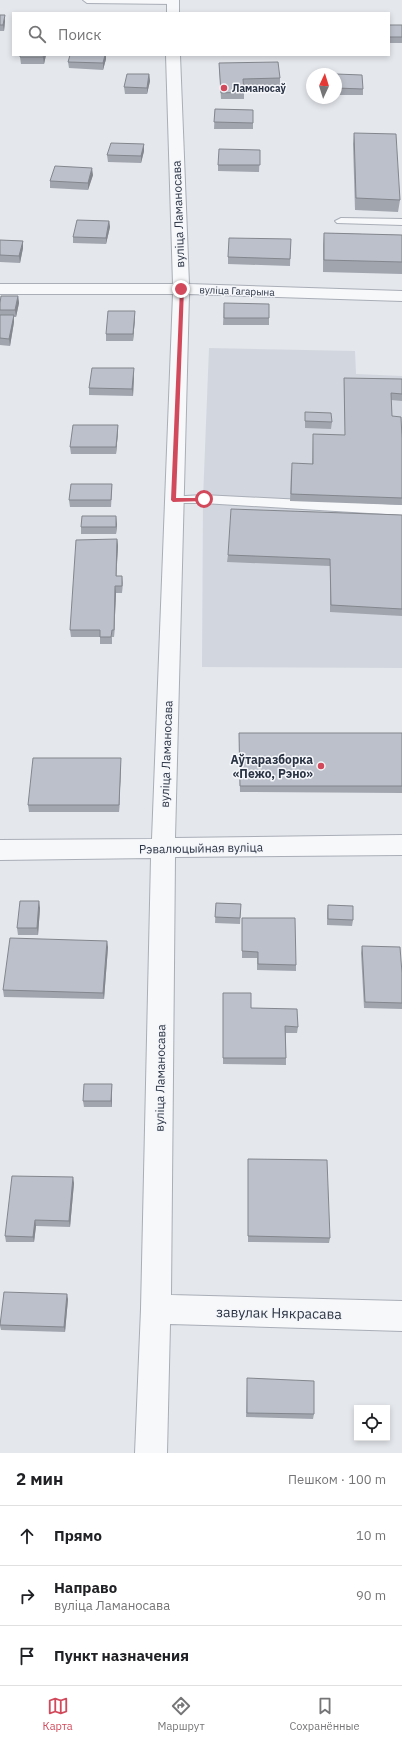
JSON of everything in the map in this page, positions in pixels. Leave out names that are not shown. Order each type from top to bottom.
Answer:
[{"type":"street","name":"вуліца Ламаносава","points":[[151,1453],[156,1309],[163,849],[173,500],[181,289],[173,56]]},
{"type":"street","name":"вуліца Гагарына","points":[[0,289],[181,289],[402,296]]},
{"type":"street","name":"Рэвалюцыйная вуліца","points":[[0,850],[402,845]]},
{"type":"street","name":"завулак Някрасава","points":[[156,1309],[402,1316]]},
{"type":"lane","points":[[87,0],[173,5]]},
{"type":"lane","points":[[341,221],[402,222]]},
{"type":"lane","points":[[173,500],[204,499],[402,510]]},
{"type":"shaded area","points":[[209,348],[355,351],[356,374],[402,376],[402,668],[202,667],[203,499]]},
{"type":"building","points":[[0,15],[5,15],[3,25],[0,25]]},
{"type":"building","points":[[390,25],[402,25],[402,37],[390,37]]},
{"type":"building","points":[[20,56],[44,56],[43,57]]},
{"type":"building","points":[[70,56],[105,56],[103,63],[68,62]]},
{"type":"building","points":[[278,62],[280,78],[243,79],[244,92],[221,93],[219,63]]},
{"type":"building","points":[[127,74],[149,74],[147,88],[124,87]]},
{"type":"building","points":[[342,74],[362,75],[363,89],[342,88]]},
{"type":"building","points":[[215,109],[253,110],[253,123],[214,122]]},
{"type":"building","points":[[354,133],[396,134],[400,200],[356,198]]},
{"type":"building","points":[[111,143],[144,144],[141,156],[107,155]]},
{"type":"building","points":[[219,149],[260,150],[260,165],[218,165]]},
{"type":"building","points":[[55,166],[92,168],[88,183],[50,181]]},
{"type":"building","points":[[77,220],[109,221],[106,238],[73,237]]},
{"type":"building","points":[[324,233],[402,235],[402,262],[324,260]]},
{"type":"building","points":[[229,238],[291,239],[290,259],[228,257]]},
{"type":"building","points":[[0,240],[23,241],[19,256],[0,255]]},
{"type":"building","points":[[1,296],[18,296],[15,310],[0,310]]},
{"type":"building","points":[[224,303],[269,304],[269,318],[224,318]]},
{"type":"building","points":[[108,311],[135,311],[133,334],[106,334]]},
{"type":"building","points":[[0,315],[14,315],[9,339],[0,338]]},
{"type":"building","points":[[92,368],[134,368],[132,389],[89,388]]},
{"type":"building","points":[[344,378],[402,379],[402,394],[391,393],[392,416],[401,417],[402,498],[291,494],[292,463],[313,464],[313,434],[345,435]]},
{"type":"building","points":[[305,412],[331,413],[332,422],[305,421]]},
{"type":"building","points":[[73,425],[118,425],[116,447],[70,447]]},
{"type":"building","points":[[71,484],[112,484],[111,500],[69,500]]},
{"type":"building","points":[[231,509],[402,515],[402,609],[331,605],[330,559],[228,555]]},
{"type":"building","points":[[82,516],[116,516],[116,527],[81,527]]},
{"type":"building","points":[[117,539],[116,576],[122,576],[122,586],[115,586],[114,630],[112,630],[111,637],[100,637],[100,630],[70,630],[76,540]]},
{"type":"building","name":"Аўтаразборка «Пежо, Рэно»","points":[[239,733],[402,733],[402,786],[240,786]]},
{"type":"building","points":[[33,758],[121,758],[119,805],[28,805]]},
{"type":"building","points":[[20,901],[39,901],[37,928],[17,928]]},
{"type":"building","points":[[216,903],[241,904],[240,918],[215,917]]},
{"type":"building","points":[[328,905],[353,906],[353,920],[328,919]]},
{"type":"building","points":[[242,918],[295,918],[296,965],[258,964],[258,952],[242,951]]},
{"type":"building","points":[[10,938],[107,941],[103,993],[3,990]]},
{"type":"building","points":[[362,946],[400,947],[402,1003],[365,1002]]},
{"type":"building","points":[[223,993],[251,993],[251,1008],[297,1009],[298,1027],[285,1026],[286,1058],[223,1058]]},
{"type":"building","points":[[84,1084],[112,1084],[111,1101],[83,1101]]},
{"type":"building","points":[[248,1159],[327,1160],[330,1238],[248,1236]]},
{"type":"building","points":[[12,1176],[73,1177],[69,1221],[35,1220],[33,1237],[5,1236]]},
{"type":"building","points":[[4,1292],[67,1294],[64,1327],[0,1325]]},
{"type":"building","points":[[247,1378],[314,1381],[314,1414],[247,1413]]},
{"type":"place","name":"Ламаносаў","points":[[224,88]]},
{"type":"place","name":"Аўтаразборка «Пежо, Рэно»","points":[[321,766]]},
{"type":"route","points":[[181,289],[173,500],[204,499]]}]
